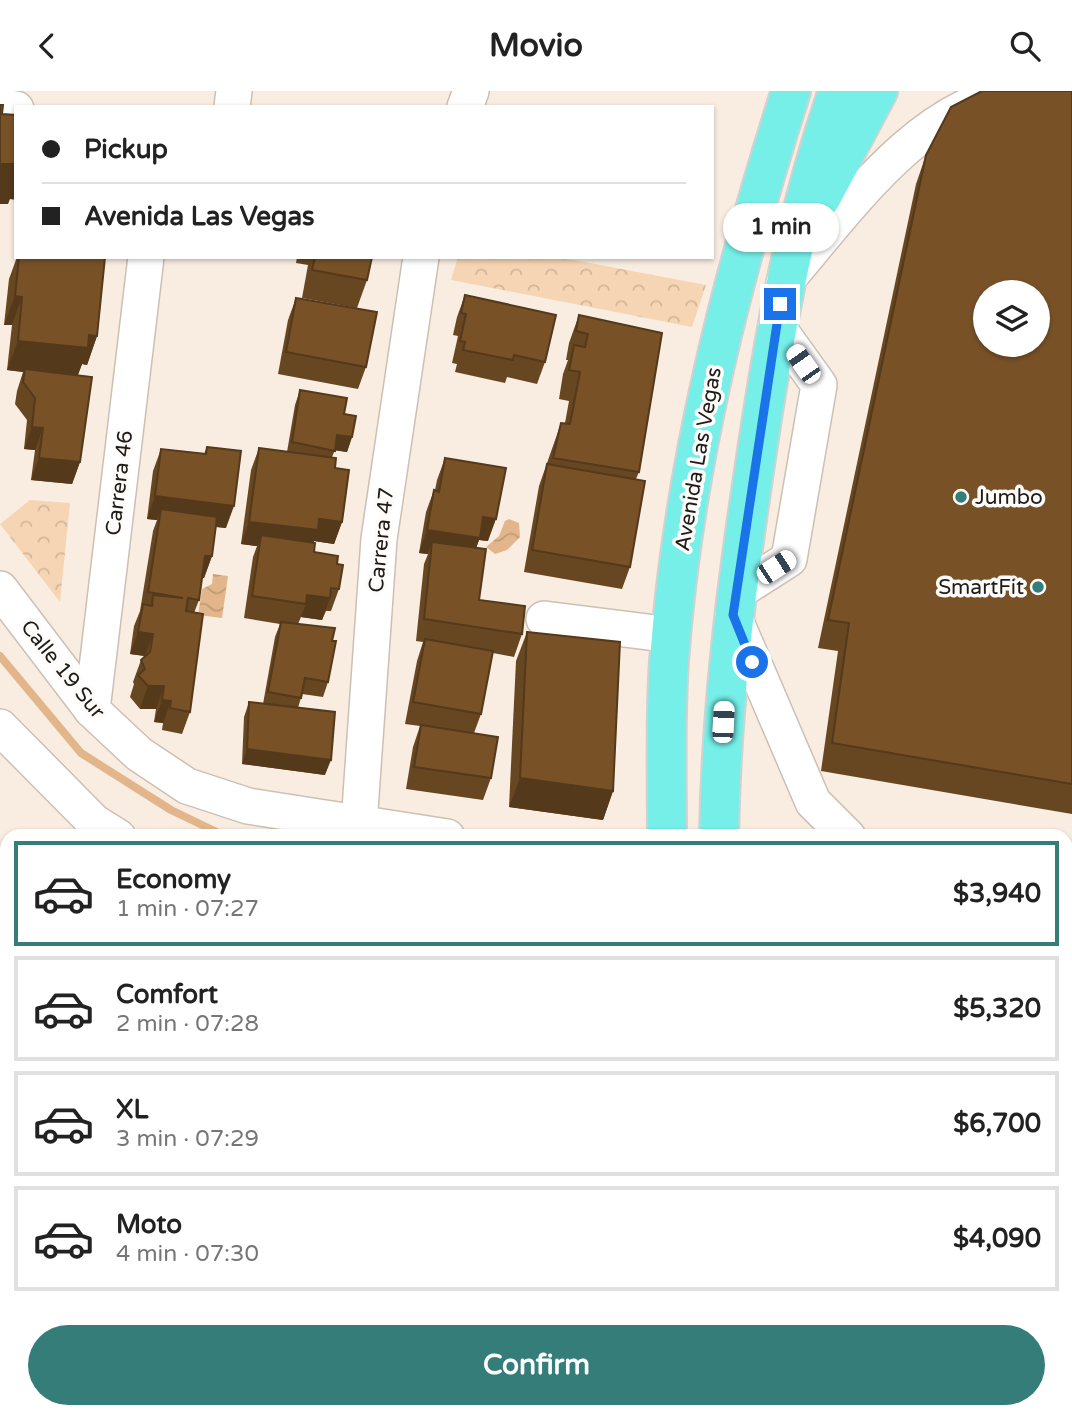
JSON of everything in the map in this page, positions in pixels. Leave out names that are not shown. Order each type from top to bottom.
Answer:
[{"type":"main road","name":"Avenida Las Vegas","points":[[667,829],[667,699],[672,635],[693,480],[716,358],[744,247],[791,91]]},
{"type":"main road","points":[[719,829],[724,700],[734,604],[776,325],[801,205],[838,91]]},
{"type":"main road","points":[[786,271],[878,91]]},
{"type":"street","points":[[786,271],[876,177],[928,129],[974,102],[1017,91]]},
{"type":"street","name":"Carrera 46","points":[[92,710],[146,259]]},
{"type":"street","name":"Carrera 47","points":[[359,824],[379,539],[421,259]]},
{"type":"street","points":[[776,325],[819,385],[789,559],[734,604],[813,802],[840,829]]},
{"type":"street","name":"Calle 19 Sur","points":[[0,589],[92,710],[139,754],[187,786],[248,806],[393,829]]},
{"type":"street","points":[[544,619],[672,635]]},
{"type":"street","points":[[0,727],[94,822],[105,829]]},
{"type":"green space","points":[[457,259],[569,259],[706,285],[692,327],[451,280]]},
{"type":"green space","points":[[30,500],[70,503],[60,602],[0,524]]},
{"type":"water","points":[[509,519],[519,523],[520,537],[507,550],[495,554],[486,547],[499,536],[505,521]]},
{"type":"water","points":[[213,574],[228,576],[222,618],[198,615],[202,589],[212,584]]},
{"type":"building","name":"Jumbo","points":[[982,91],[1072,91],[1072,784],[832,743],[849,623],[828,620],[926,155],[951,107]]},
{"type":"building","points":[[0,105],[3,105],[2,114],[14,115],[14,164],[0,164]]},
{"type":"building","points":[[19,259],[105,259],[97,336],[89,335],[88,348],[18,341],[22,297],[15,296]]},
{"type":"building","points":[[315,259],[372,259],[367,280],[312,270]]},
{"type":"building","points":[[465,295],[556,315],[545,362],[514,355],[513,360],[463,350],[465,342],[460,341],[466,314],[461,313]]},
{"type":"building","points":[[296,298],[377,312],[366,367],[286,352]]},
{"type":"building","points":[[579,315],[662,333],[639,472],[553,458],[561,423],[570,424],[580,372],[569,370],[574,345],[585,347],[588,334],[576,331]]},
{"type":"building","points":[[25,369],[92,377],[80,462],[39,458],[43,428],[32,427],[35,398],[23,382]]},
{"type":"building","points":[[300,390],[347,398],[344,414],[356,416],[352,437],[337,435],[335,451],[292,442]]},
{"type":"building","points":[[207,447],[241,451],[234,506],[155,496],[161,449],[206,454]]},
{"type":"building","points":[[259,448],[336,458],[335,468],[349,470],[342,522],[319,519],[318,530],[249,522]]},
{"type":"building","points":[[445,458],[506,468],[496,519],[483,517],[480,538],[427,530],[434,490],[439,492]]},
{"type":"building","points":[[547,464],[645,481],[630,567],[532,550]]},
{"type":"building","points":[[161,509],[217,517],[212,556],[205,556],[199,600],[188,598],[186,611],[203,614],[190,712],[170,708],[171,701],[162,700],[164,686],[148,686],[138,675],[145,669],[141,660],[150,652],[153,634],[138,632],[143,604],[152,606],[153,595],[183,598],[148,592]]},
{"type":"building","points":[[261,535],[315,543],[314,552],[338,556],[337,564],[343,565],[339,589],[331,588],[330,598],[307,595],[306,604],[252,596]]},
{"type":"building","points":[[432,542],[486,549],[479,600],[525,606],[522,634],[424,619]]},
{"type":"building","points":[[281,622],[335,628],[332,641],[336,641],[328,682],[305,678],[301,698],[268,692]]},
{"type":"building","points":[[527,632],[620,642],[613,791],[520,778]]},
{"type":"building","points":[[425,639],[493,651],[481,714],[413,702]]},
{"type":"building","points":[[249,702],[335,712],[331,760],[247,749]]},
{"type":"building","points":[[421,725],[498,737],[491,778],[414,767]]},
{"type":"waterway","points":[[0,656],[81,753],[171,810],[210,829]]},
{"type":"place","name":"Jumbo","points":[[961,497]]},
{"type":"place","name":"SmartFit","points":[[1038,587]]},
{"type":"route","points":[[752,662],[733,615],[780,304]]}]
